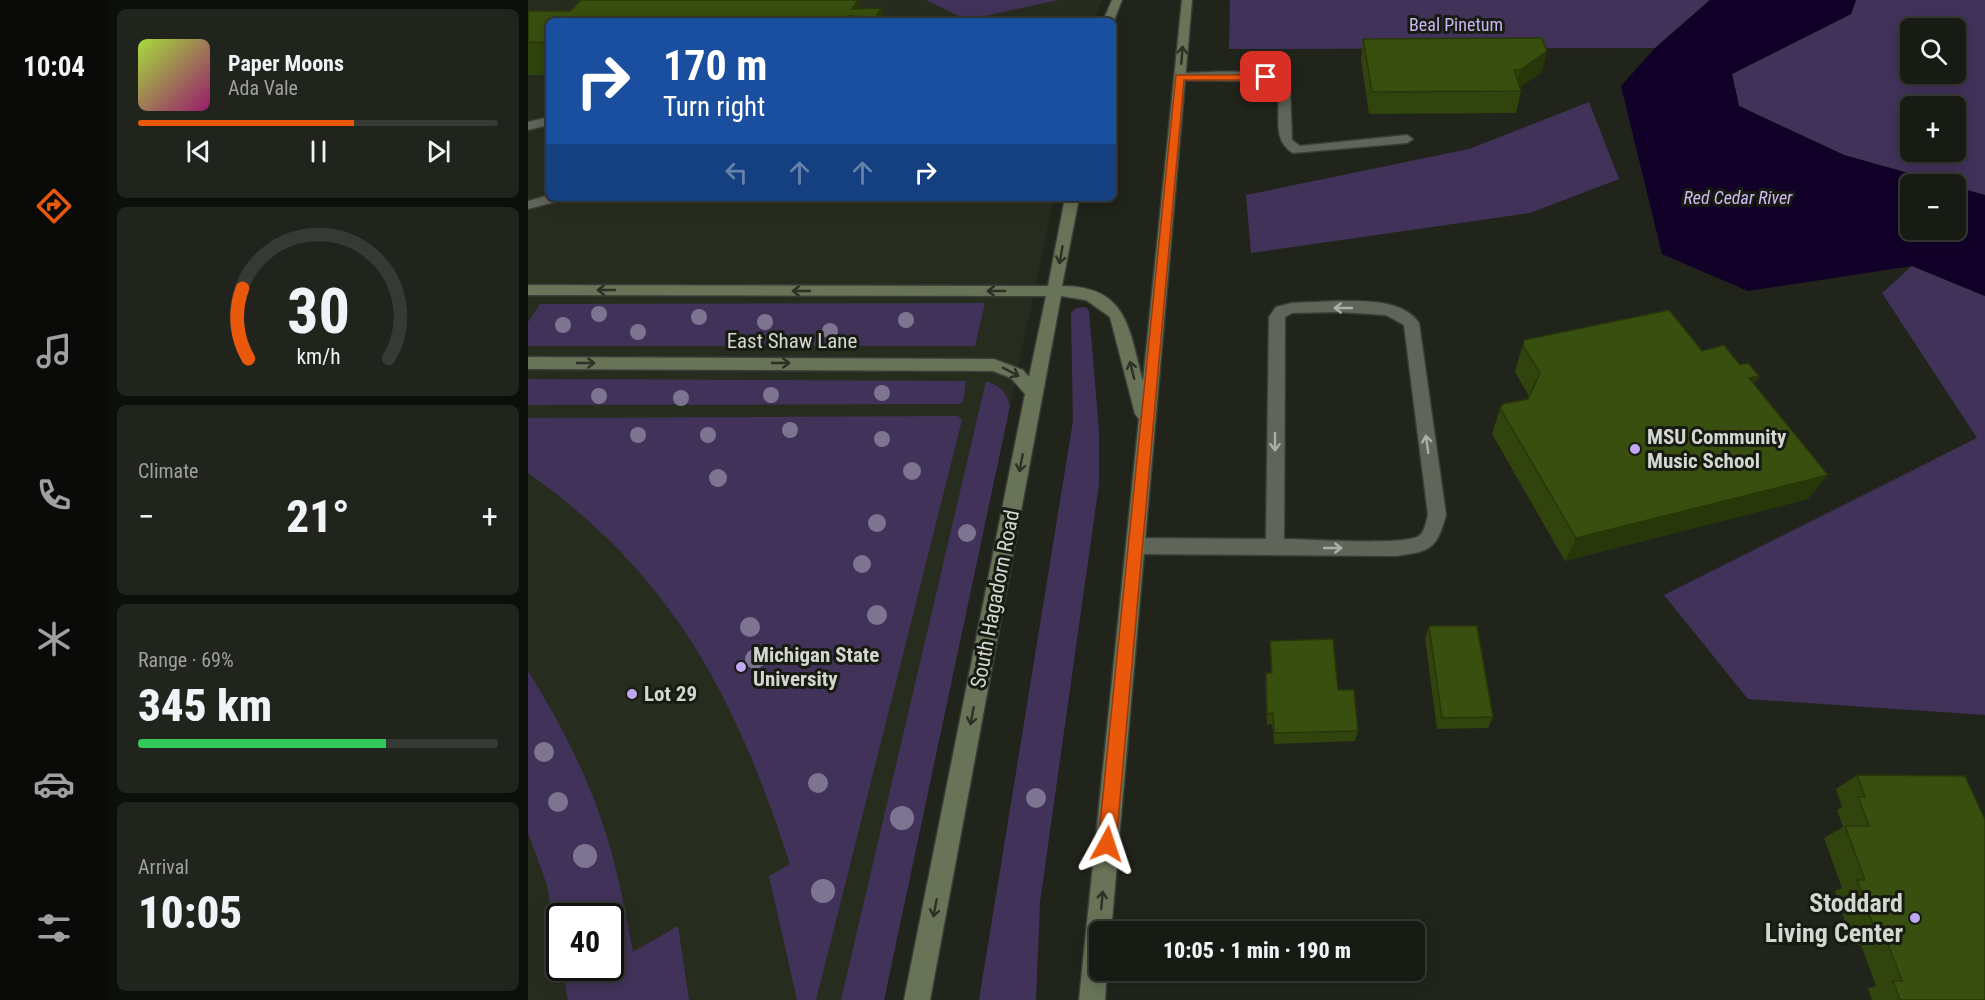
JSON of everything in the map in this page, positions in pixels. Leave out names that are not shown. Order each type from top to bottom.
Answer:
[{"type":"street","points":[[1110,18],[1117,0]]},
{"type":"street","points":[[1092,1000],[1187,0]]},
{"type":"street","name":"South Hagadorn Road","points":[[917,1000],[1071,201]]},
{"type":"street","points":[[528,290],[1054,291],[1088,294],[1111,306],[1117,315],[1147,427]]},
{"type":"street","name":"East Shaw Lane","points":[[528,363],[994,365],[1017,374],[1027,383],[1033,393],[1032,405]]},
{"type":"lane","points":[[1179,77],[1266,77],[1281,83],[1284,87],[1286,140],[1289,145],[1298,150],[1407,139]]},
{"type":"lane","points":[[528,126],[546,122]]},
{"type":"lane","points":[[528,205],[546,200]]},
{"type":"lane","points":[[1135,546],[1275,548],[1396,548],[1423,544],[1431,536],[1437,515],[1415,346],[1411,323],[1406,316],[1386,308],[1292,308],[1277,316],[1275,323],[1275,548]]},
{"type":"shaded area","name":"Michigan State University","points":[[528,0],[1102,0],[1095,18],[546,18],[546,201],[1053,201],[884,1000],[528,1000]]},
{"type":"green space","points":[[926,0],[1058,0],[976,18],[963,18]]},
{"type":"green space","name":"Beal Pinetum","points":[[1230,0],[1710,0],[1655,48],[1229,49]]},
{"type":"green space","points":[[1856,0],[1985,0],[1985,195],[1966,190],[1966,174],[1911,174],[1844,155],[1739,106],[1732,74],[1851,14]]},
{"type":"green space","points":[[1589,102],[1619,179],[1530,213],[1251,253],[1246,195],[1469,149]]},
{"type":"green space","points":[[1912,266],[1985,296],[1985,715],[1748,699],[1664,595],[1977,438],[1882,293]]},
{"type":"green space","points":[[985,303],[975,346],[528,346],[528,322],[540,304]]},
{"type":"green space","points":[[1086,307],[1089,311],[1099,431],[1099,484],[1040,902],[1036,1000],[979,1000],[1073,421],[1071,313],[1076,308]]},
{"type":"green space","points":[[528,379],[966,381],[963,402],[959,404],[528,405]]},
{"type":"green space","points":[[986,381],[1002,390],[1010,406],[884,1000],[841,1000]]},
{"type":"green space","points":[[958,416],[962,420],[816,1000],[797,1000],[769,876],[790,864],[747,747],[722,694],[694,645],[661,598],[623,554],[579,513],[528,473],[528,418]]},
{"type":"green space","points":[[528,671],[555,716],[589,787],[607,837],[623,903],[550,903],[547,885],[528,833]]},
{"type":"green space","points":[[624,907],[633,952],[678,926],[689,1000],[568,1000],[564,981],[624,981]]},
{"type":"water","name":"Red Cedar River","points":[[1710,0],[1856,0],[1851,14],[1732,74],[1739,106],[1844,155],[1911,174],[1900,174],[1900,240],[1966,240],[1966,190],[1985,195],[1985,296],[1912,266],[1748,291],[1662,254],[1621,86],[1655,48]]},
{"type":"building","points":[[581,0],[858,0],[852,9],[881,8],[876,17],[848,16],[847,18],[546,18],[546,43],[528,42],[528,11],[570,11]]},
{"type":"building","points":[[1542,38],[1547,51],[1520,70],[1514,70],[1521,91],[1372,92],[1363,39]]},
{"type":"building","name":"MSU Community Music School","points":[[1669,310],[1702,351],[1724,345],[1740,365],[1748,363],[1759,376],[1749,378],[1828,475],[1576,538],[1500,408],[1503,404],[1528,399],[1540,373],[1523,346],[1524,340]]},
{"type":"building","points":[[1429,626],[1477,626],[1493,717],[1442,718]]},
{"type":"building","points":[[1333,639],[1338,690],[1354,690],[1358,731],[1274,733],[1273,713],[1267,714],[1266,673],[1272,673],[1270,641]]},
{"type":"building","name":"Stoddard Living Center","points":[[1857,775],[1965,776],[1985,820],[1985,1000],[1900,1000],[1893,981],[1902,981],[1885,936],[1877,936],[1857,880],[1865,880],[1845,826],[1869,826],[1858,797],[1865,797]]},
{"type":"place","name":"MSU Community Music School","points":[[1635,449]]},
{"type":"place","name":"Michigan State University","points":[[741,667]]},
{"type":"place","name":"Lot 29","points":[[632,694]]},
{"type":"place","name":"Stoddard Living Center","points":[[1915,918]]},
{"type":"route","points":[[1107,844],[1179,77],[1266,77]]}]
